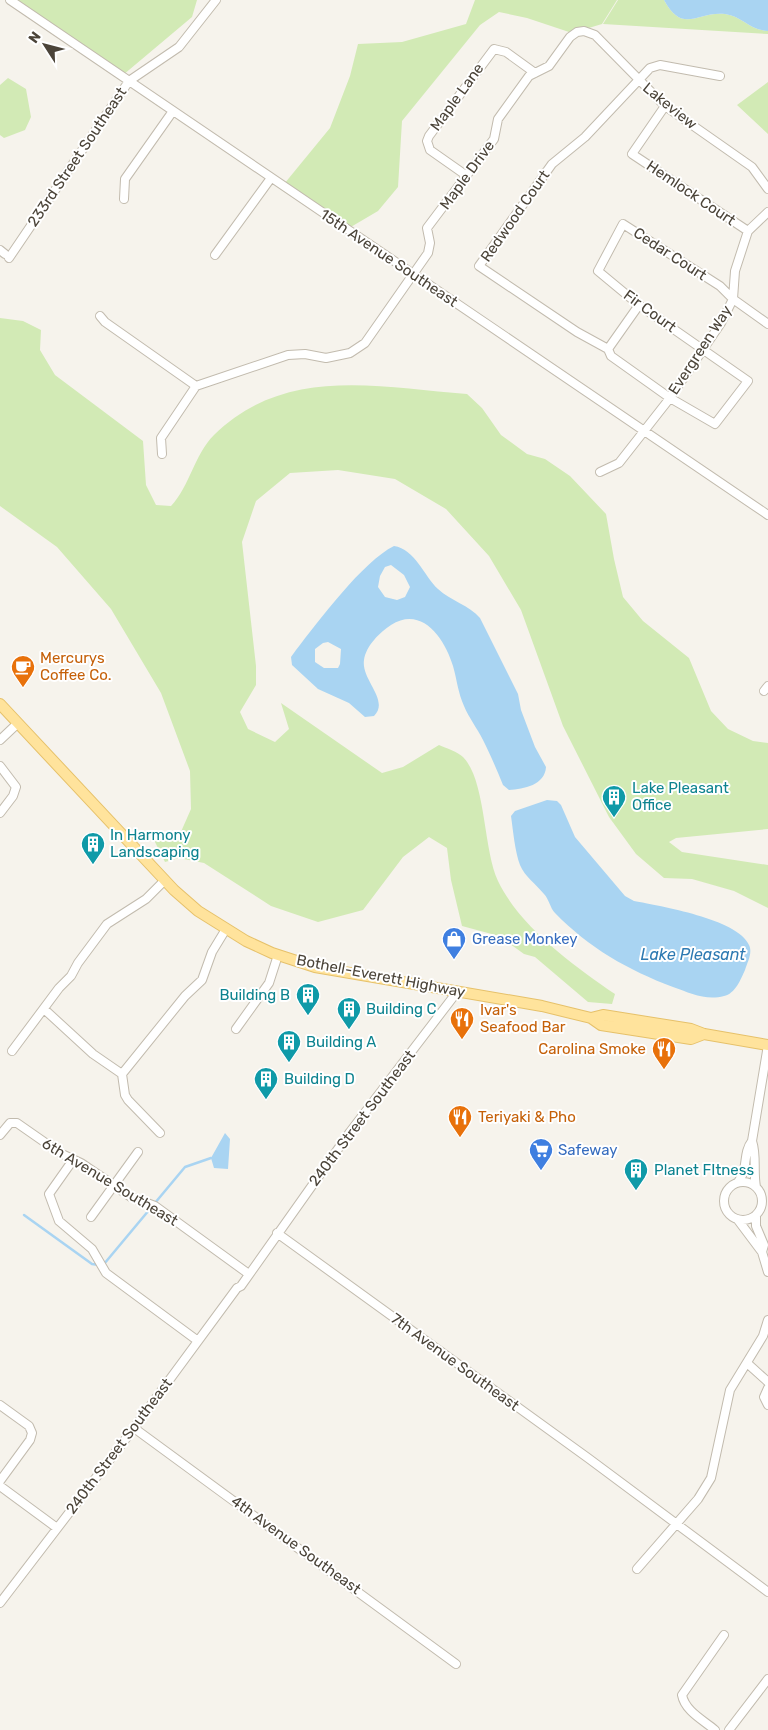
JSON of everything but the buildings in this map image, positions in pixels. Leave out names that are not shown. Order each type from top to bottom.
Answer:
[{"type":"main road","name":"Bothell-Everett Highway","points":[[0,704],[165,880],[198,911],[226,929],[278,955],[315,967],[542,1006],[591,1018],[601,1025],[691,1039],[704,1034],[768,1045]]},
{"type":"street","name":"15th Avenue Southeast","points":[[10,0],[768,515]]},
{"type":"street","name":"233rd Street Southeast","points":[[4,254],[129,81],[180,47],[216,0]]},
{"type":"street","name":"Lakeview","points":[[570,37],[584,31],[595,35],[665,106],[752,167],[768,189]]},
{"type":"street","name":"Maple Drive","points":[[196,386],[288,355],[305,354],[326,358],[350,353],[365,343],[428,253],[430,243],[427,228],[494,140],[498,119],[529,76],[549,66],[570,37]]},
{"type":"street","name":"Maple Lane","points":[[466,176],[430,150],[427,141],[429,136],[494,50],[506,52],[535,73]]},
{"type":"street","points":[[638,80],[650,68],[660,66],[720,76]]},
{"type":"street","name":"Redwood Court","points":[[608,348],[577,332],[479,266],[552,164],[584,137],[638,80]]},
{"type":"street","name":"Hemlock Court","points":[[665,106],[632,154],[748,232]]},
{"type":"street","points":[[124,199],[125,179],[173,111]]},
{"type":"street","points":[[215,255],[271,178]]},
{"type":"street","name":"Evergreen Way","points":[[600,472],[619,463],[670,398],[703,350],[733,299],[735,271],[748,232],[768,212]]},
{"type":"street","name":"Cedar Court","points":[[598,271],[623,224],[720,286],[733,299]]},
{"type":"street","name":"Fir Court","points":[[598,271],[639,305],[748,381],[715,424],[670,398]]},
{"type":"street","points":[[733,299],[768,324]]},
{"type":"street","points":[[639,305],[608,348],[610,356],[670,398]]},
{"type":"street","points":[[100,316],[105,322],[196,386],[161,438],[162,454]]},
{"type":"street","points":[[0,740],[18,723]]},
{"type":"street","points":[[0,766],[16,787],[0,813]]},
{"type":"street","points":[[12,1051],[59,988],[71,976],[78,963],[107,924],[146,899],[165,880]]},
{"type":"street","points":[[160,1133],[128,1100],[124,1092],[122,1074],[185,996],[202,980],[212,952],[226,929]]},
{"type":"street","points":[[236,1029],[269,983],[278,955]]},
{"type":"street","name":"240th Street Southeast","points":[[237,1288],[241,1286],[267,1251],[268,1246],[277,1233],[457,992]]},
{"type":"street","points":[[44,1009],[93,1054],[122,1074]]},
{"type":"street","points":[[762,1252],[764,1245],[756,1226],[762,1204],[754,1176],[755,1152],[752,1141],[768,1045]]},
{"type":"street","name":"6th Avenue Southeast","points":[[0,1135],[7,1125],[13,1122],[130,1197],[151,1204],[246,1272]]},
{"type":"street","points":[[752,1141],[746,1149],[746,1168],[738,1182],[728,1189],[724,1201],[728,1213],[738,1220],[762,1252],[768,1272]]},
{"type":"street","points":[[91,1217],[138,1152]]},
{"type":"street","points":[[73,1160],[50,1194],[54,1211],[59,1221],[87,1244],[106,1273],[198,1341]]},
{"type":"street","points":[[738,1182],[751,1183],[768,1196]]},
{"type":"street","points":[[738,1220],[751,1219],[761,1211]]},
{"type":"street","name":"7th Avenue Southeast","points":[[277,1233],[588,1458],[768,1592]]},
{"type":"street","name":"240th Street Southeast","points":[[0,1603],[134,1428],[237,1288],[263,1248],[268,1246]]},
{"type":"street","points":[[637,1569],[698,1499],[711,1478],[730,1390],[763,1336],[768,1320]]},
{"type":"street","points":[[747,1363],[768,1382]]},
{"type":"street","points":[[768,1388],[764,1397],[768,1405]]},
{"type":"street","points":[[0,1405],[29,1426],[32,1433],[30,1440],[0,1481]]},
{"type":"street","name":"4th Avenue Southeast","points":[[134,1428],[456,1664]]},
{"type":"street","points":[[0,1486],[57,1528]]},
{"type":"street","points":[[715,1730],[689,1710],[684,1703],[682,1695],[685,1687],[724,1635]]},
{"type":"street","points":[[729,1730],[768,1679]]},
{"type":"green space","points":[[11,0],[197,0],[192,17],[123,75]]},
{"type":"green space","points":[[475,0],[617,0],[602,24],[572,33],[527,18],[499,12],[480,25],[402,121],[398,187],[378,211],[344,231],[280,189],[330,128],[350,76],[358,44],[402,42],[466,24]]},
{"type":"green space","points":[[618,0],[664,0],[671,11],[684,19],[715,14],[731,15],[756,28],[768,31],[768,34],[603,24]]},
{"type":"green space","points":[[8,78],[26,89],[31,117],[25,130],[4,138],[0,135],[0,85]]},
{"type":"green space","points":[[768,82],[768,134],[737,105]]},
{"type":"green space","points":[[0,318],[23,321],[41,330],[40,350],[55,375],[143,441],[146,485],[156,505],[171,506],[183,489],[207,443],[214,435],[242,413],[271,398],[302,389],[367,385],[467,394],[482,408],[501,435],[527,454],[545,459],[570,476],[606,514],[623,597],[643,621],[689,658],[711,711],[728,729],[753,741],[768,743],[768,829],[676,838],[669,842],[682,852],[768,865],[768,908],[734,891],[692,879],[664,878],[636,854],[609,817],[563,726],[521,610],[489,556],[446,509],[395,479],[338,470],[290,473],[256,501],[242,542],[256,666],[256,685],[240,712],[248,729],[275,742],[289,729],[281,703],[382,773],[403,767],[439,745],[461,755],[470,768],[476,782],[493,867],[498,881],[508,898],[534,930],[549,944],[615,994],[612,1004],[588,1002],[535,957],[524,954],[499,936],[462,926],[451,880],[447,848],[429,837],[403,857],[363,910],[318,922],[271,906],[204,863],[179,858],[165,862],[151,834],[180,834],[191,809],[190,771],[161,693],[111,609],[57,547],[0,506]]},
{"type":"water","points":[[664,0],[768,0],[768,31],[761,30],[736,17],[725,14],[684,19],[671,11]]},
{"type":"water","points":[[394,546],[408,552],[438,589],[480,618],[518,694],[521,710],[535,747],[546,767],[545,773],[538,782],[521,789],[509,790],[503,785],[483,740],[464,706],[453,666],[444,645],[431,628],[422,622],[413,619],[402,620],[391,625],[378,635],[365,655],[364,667],[379,703],[378,710],[374,716],[365,717],[349,703],[318,689],[292,665],[291,657],[329,609],[355,578]],"holes":[[[391,565],[404,575],[410,587],[405,597],[397,600],[385,597],[378,587],[380,576],[385,567]],[[328,642],[341,649],[338,668],[324,668],[315,662],[315,649]]]},
{"type":"water","name":"Lake Pleasant","points":[[547,800],[557,801],[561,805],[575,837],[625,896],[634,901],[679,910],[715,921],[742,936],[749,945],[750,955],[742,978],[728,995],[711,998],[698,996],[640,973],[595,947],[555,913],[546,896],[528,877],[520,865],[515,847],[511,816],[515,811]]},
{"type":"water","points":[[225,1133],[230,1139],[228,1169],[214,1168],[211,1158]]},
{"type":"waterway","points":[[104,1264],[185,1167],[211,1158]]},
{"type":"waterway","points":[[24,1215],[92,1264],[99,1265]]},
{"type":"place","name":"Mercurys Coffee Co.","points":[[23,688]]},
{"type":"place","name":"Lake Pleasant Office","points":[[614,818]]},
{"type":"place","name":"In Harmony Landscaping","points":[[93,865]]},
{"type":"place","name":"Grease Monkey","points":[[454,960]]},
{"type":"place","name":"Building B","points":[[308,1016]]},
{"type":"place","name":"Building C","points":[[349,1030]]},
{"type":"place","name":"Ivar's Seafood Bar","points":[[462,1040]]},
{"type":"place","name":"Building A","points":[[289,1063]]},
{"type":"place","name":"Carolina Smoke","points":[[664,1070]]},
{"type":"place","name":"Building D","points":[[266,1100]]},
{"type":"place","name":"Teriyaki & Pho","points":[[460,1138]]},
{"type":"place","name":"Safeway","points":[[541,1171]]},
{"type":"place","name":"Planet FItness","points":[[636,1191]]}]
